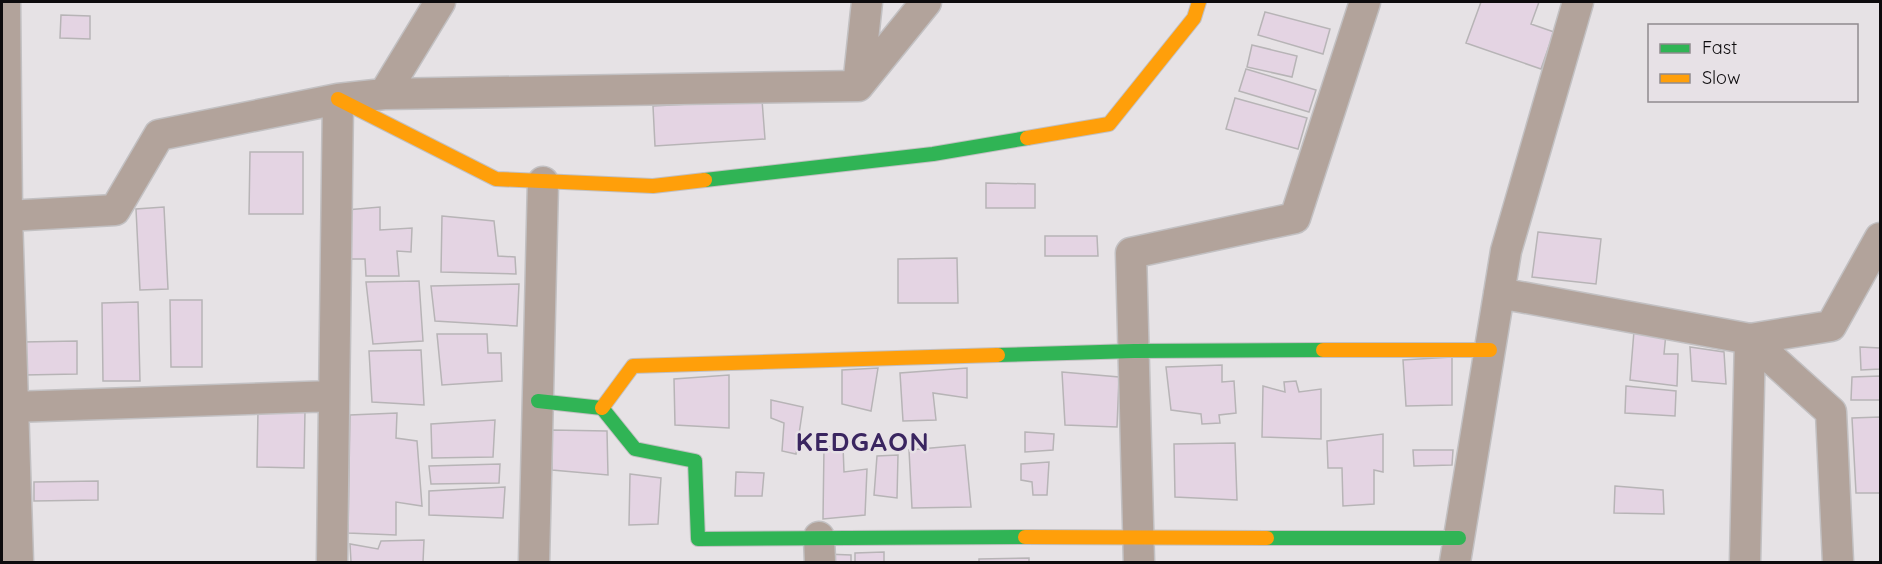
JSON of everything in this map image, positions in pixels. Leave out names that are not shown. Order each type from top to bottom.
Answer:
[{"type":"street","points":[[5,2],[7,216],[18,562]]},
{"type":"street","points":[[384,94],[440,2]]},
{"type":"street","points":[[858,86],[867,2]]},
{"type":"street","points":[[858,86],[926,2]]},
{"type":"street","points":[[338,99],[496,179],[653,186],[933,154],[1109,124],[1194,18],[1199,2]]},
{"type":"street","points":[[1139,551],[1131,253],[1295,218],[1365,2]]},
{"type":"street","points":[[538,401],[602,408],[635,449],[695,461],[698,539],[820,550],[1457,550],[1506,251],[1578,2]]},
{"type":"street","points":[[7,216],[115,210],[159,135],[338,99],[384,94],[858,86]]},
{"type":"street","points":[[332,562],[338,99]]},
{"type":"street","points":[[534,562],[543,182]]},
{"type":"street","points":[[1499,293],[1750,339],[1831,326],[1881,238]]},
{"type":"street","points":[[1745,562],[1750,339]]},
{"type":"street","points":[[1750,339],[1831,412],[1838,562]]},
{"type":"street","points":[[602,408],[633,366],[1134,351],[1490,350]]},
{"type":"street","points":[[12,407],[334,396]]},
{"type":"building","points":[[1481,2],[1539,2],[1531,24],[1554,32],[1541,69],[1466,43]]},
{"type":"building","points":[[1265,12],[1330,29],[1323,54],[1258,35]]},
{"type":"building","points":[[61,15],[90,16],[90,39],[60,38]]},
{"type":"building","points":[[1252,45],[1297,56],[1292,77],[1247,67]]},
{"type":"building","points":[[1246,69],[1316,90],[1309,112],[1239,91]]},
{"type":"building","points":[[1235,98],[1307,118],[1298,149],[1226,129]]},
{"type":"building","points":[[762,100],[765,139],[655,146],[653,106]]},
{"type":"building","points":[[250,152],[303,152],[303,214],[249,214]]},
{"type":"building","points":[[986,183],[1035,184],[1035,208],[986,208]]},
{"type":"building","points":[[164,207],[168,289],[140,290],[136,209]]},
{"type":"building","points":[[380,207],[380,230],[412,228],[411,252],[397,251],[399,276],[366,276],[365,259],[345,259],[346,210]]},
{"type":"building","points":[[442,216],[494,221],[498,256],[515,257],[516,274],[441,272]]},
{"type":"building","points":[[1538,232],[1601,239],[1596,284],[1532,277]]},
{"type":"building","points":[[1045,236],[1097,236],[1098,256],[1045,256]]},
{"type":"building","points":[[957,258],[958,303],[898,303],[898,259]]},
{"type":"building","points":[[419,281],[423,341],[373,344],[366,282]]},
{"type":"building","points":[[519,284],[517,326],[435,321],[431,286]]},
{"type":"building","points":[[170,300],[202,300],[202,367],[171,367]]},
{"type":"building","points":[[138,302],[140,381],[103,381],[102,303]]},
{"type":"building","points":[[1634,331],[1666,333],[1664,354],[1678,354],[1677,386],[1630,380]]},
{"type":"building","points":[[437,334],[487,334],[488,353],[501,353],[502,381],[442,385]]},
{"type":"building","points":[[77,341],[77,374],[24,375],[23,342]]},
{"type":"building","points":[[1690,347],[1724,352],[1726,384],[1692,381]]},
{"type":"building","points":[[1860,347],[1880,348],[1880,369],[1861,370]]},
{"type":"building","points":[[421,350],[424,405],[372,402],[369,351]]},
{"type":"building","points":[[1452,357],[1452,405],[1406,406],[1403,360]]},
{"type":"building","points":[[1222,365],[1222,382],[1234,381],[1236,413],[1219,415],[1220,423],[1202,424],[1201,414],[1171,410],[1166,367]]},
{"type":"building","points":[[878,368],[871,411],[842,404],[842,370]]},
{"type":"building","points":[[967,368],[967,398],[933,393],[936,420],[903,421],[900,373]]},
{"type":"building","points":[[1062,372],[1119,377],[1117,427],[1065,425]]},
{"type":"building","points":[[729,375],[729,428],[675,425],[674,379]]},
{"type":"building","points":[[1880,376],[1880,400],[1851,400],[1852,377]]},
{"type":"building","points":[[1296,381],[1299,392],[1321,389],[1321,439],[1262,437],[1263,386],[1285,392],[1284,382]]},
{"type":"building","points":[[1626,386],[1676,391],[1675,416],[1625,413]]},
{"type":"building","points":[[771,400],[803,407],[796,454],[782,451],[784,423],[771,418]]},
{"type":"building","points":[[258,410],[305,410],[304,468],[257,467]]},
{"type":"building","points":[[397,413],[396,438],[417,441],[422,506],[396,502],[396,535],[348,533],[350,415]]},
{"type":"building","points":[[1880,417],[1880,493],[1856,493],[1852,418]]},
{"type":"building","points":[[495,420],[493,457],[432,458],[431,424]]},
{"type":"building","points":[[551,430],[607,431],[608,475],[552,470]]},
{"type":"building","points":[[1025,432],[1054,434],[1053,450],[1025,452]]},
{"type":"building","points":[[1383,434],[1383,472],[1374,470],[1374,504],[1343,506],[1342,468],[1328,468],[1327,441]]},
{"type":"building","points":[[1235,443],[1237,500],[1175,497],[1174,444]]},
{"type":"building","points":[[965,445],[971,507],[912,508],[909,450]]},
{"type":"building","points":[[843,446],[844,472],[867,469],[865,515],[823,519],[824,447]]},
{"type":"building","points":[[1413,450],[1453,450],[1452,465],[1414,466]]},
{"type":"building","points":[[898,455],[897,498],[874,495],[877,456]]},
{"type":"building","points":[[1049,462],[1047,495],[1033,495],[1032,482],[1021,480],[1021,464]]},
{"type":"building","points":[[500,464],[499,483],[431,484],[429,466]]},
{"type":"building","points":[[736,472],[764,473],[762,496],[735,496]]},
{"type":"building","points":[[630,474],[661,478],[658,524],[629,525]]},
{"type":"building","points":[[98,481],[98,500],[34,501],[34,482]]},
{"type":"building","points":[[1615,486],[1663,490],[1664,514],[1614,513]]},
{"type":"building","points":[[505,487],[503,518],[429,515],[429,491]]},
{"type":"building","points":[[424,540],[423,562],[351,562],[350,544],[378,549],[381,541]]},
{"type":"building","points":[[884,552],[884,562],[855,562],[855,553]]},
{"type":"building","points":[[825,554],[851,555],[851,562],[825,562]]},
{"type":"building","points":[[1029,558],[1029,562],[979,562],[979,559]]},
{"type":"traffic: fast","points":[[705,180],[933,154],[1027,138]]},
{"type":"traffic: fast","points":[[998,355],[1134,351],[1323,350]]},
{"type":"traffic: fast","points":[[538,401],[602,408],[635,449],[695,461],[698,539],[1025,537]]},
{"type":"traffic: fast","points":[[1267,538],[1459,538]]},
{"type":"traffic: slow","points":[[1027,138],[1109,124],[1194,18],[1199,2]]},
{"type":"traffic: slow","points":[[338,99],[496,179],[653,186],[705,180]]},
{"type":"traffic: slow","points":[[1323,350],[1490,350]]},
{"type":"traffic: slow","points":[[602,408],[633,366],[998,355]]},
{"type":"traffic: slow","points":[[1025,537],[1267,538]]},
{"type":"district","name":"KEDGAON","points":[[863,442]]}]
